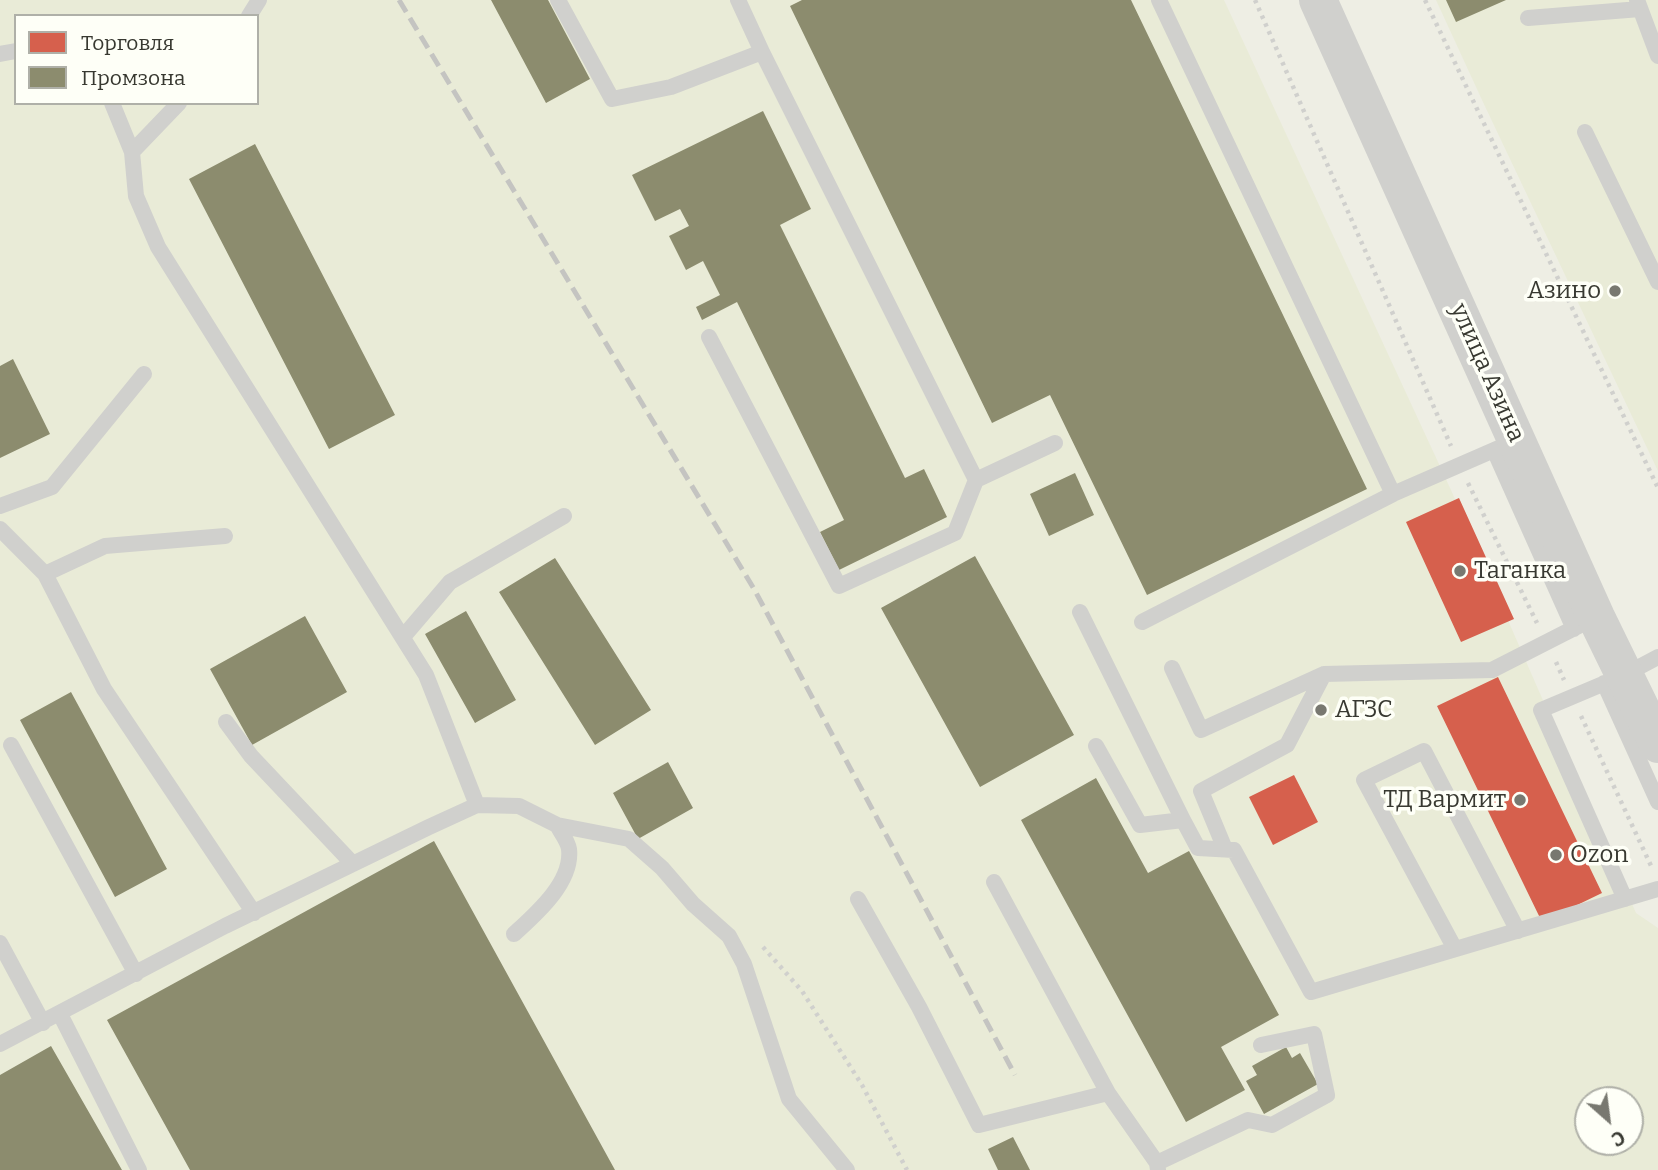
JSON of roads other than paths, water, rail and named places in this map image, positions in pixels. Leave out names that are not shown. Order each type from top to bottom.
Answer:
[{"type":"main road","name":"улица Азина","points":[[1318,0],[1505,445],[1585,623],[1614,679],[1658,744]]},
{"type":"lane","points":[[558,0],[612,99],[671,88],[762,52]]},
{"type":"lane","points":[[738,0],[976,480]]},
{"type":"lane","points":[[1158,0],[1393,494]]},
{"type":"lane","points":[[1528,18],[1639,4],[1658,56]]},
{"type":"lane","points":[[114,105],[132,152],[136,196],[158,247],[426,675],[477,805]]},
{"type":"lane","points":[[132,152],[177,105]]},
{"type":"lane","points":[[1585,132],[1658,282]]},
{"type":"lane","points":[[709,337],[839,586],[955,533],[976,480],[1055,443]]},
{"type":"lane","points":[[0,506],[52,487],[144,374]]},
{"type":"lane","points":[[1142,622],[1393,494],[1505,445]]},
{"type":"lane","points":[[403,637],[450,582],[564,516]]},
{"type":"lane","points":[[0,529],[46,574],[104,689],[254,913]]},
{"type":"lane","points":[[46,574],[105,546],[225,536]]},
{"type":"lane","points":[[1080,612],[1198,848],[1234,849],[1311,992],[1658,889]]},
{"type":"lane","points":[[1172,668],[1201,730],[1324,674],[1492,670],[1585,623]]},
{"type":"lane","points":[[1625,899],[1541,709],[1614,679],[1658,657]]},
{"type":"lane","points":[[1225,849],[1200,791],[1287,745],[1324,674]]},
{"type":"lane","points":[[1614,679],[1658,802]]},
{"type":"lane","points":[[226,722],[251,756],[353,864]]},
{"type":"lane","points":[[11,745],[136,974]]},
{"type":"lane","points":[[1096,746],[1140,825],[1183,820]]},
{"type":"lane","points":[[1455,949],[1364,780],[1424,751],[1518,931]]},
{"type":"lane","points":[[0,1044],[254,913],[477,805],[519,806],[556,825],[629,839],[662,868],[693,904],[729,936],[744,964],[789,1099],[847,1170]]},
{"type":"lane","points":[[514,934],[540,911],[564,878],[569,849],[556,825]]},
{"type":"lane","points":[[994,882],[1108,1093],[1158,1167],[1248,1120],[1272,1125],[1327,1095],[1314,1034],[1261,1045]]},
{"type":"lane","points":[[858,899],[919,1007],[979,1125],[1108,1093]]},
{"type":"lane","points":[[0,943],[43,1023]]},
{"type":"lane","points":[[60,1014],[139,1170]]},
{"type":"railway","points":[[399,0],[754,589],[1015,1075]]},
{"type":"place","name":"Азино","points":[[1615,291]]},
{"type":"place","name":"Таганка","points":[[1460,571]]},
{"type":"place","name":"АГЗС","points":[[1321,710]]},
{"type":"place","name":"ТД Вармит","points":[[1520,800]]},
{"type":"place","name":"Ozon","points":[[1556,855]]}]
